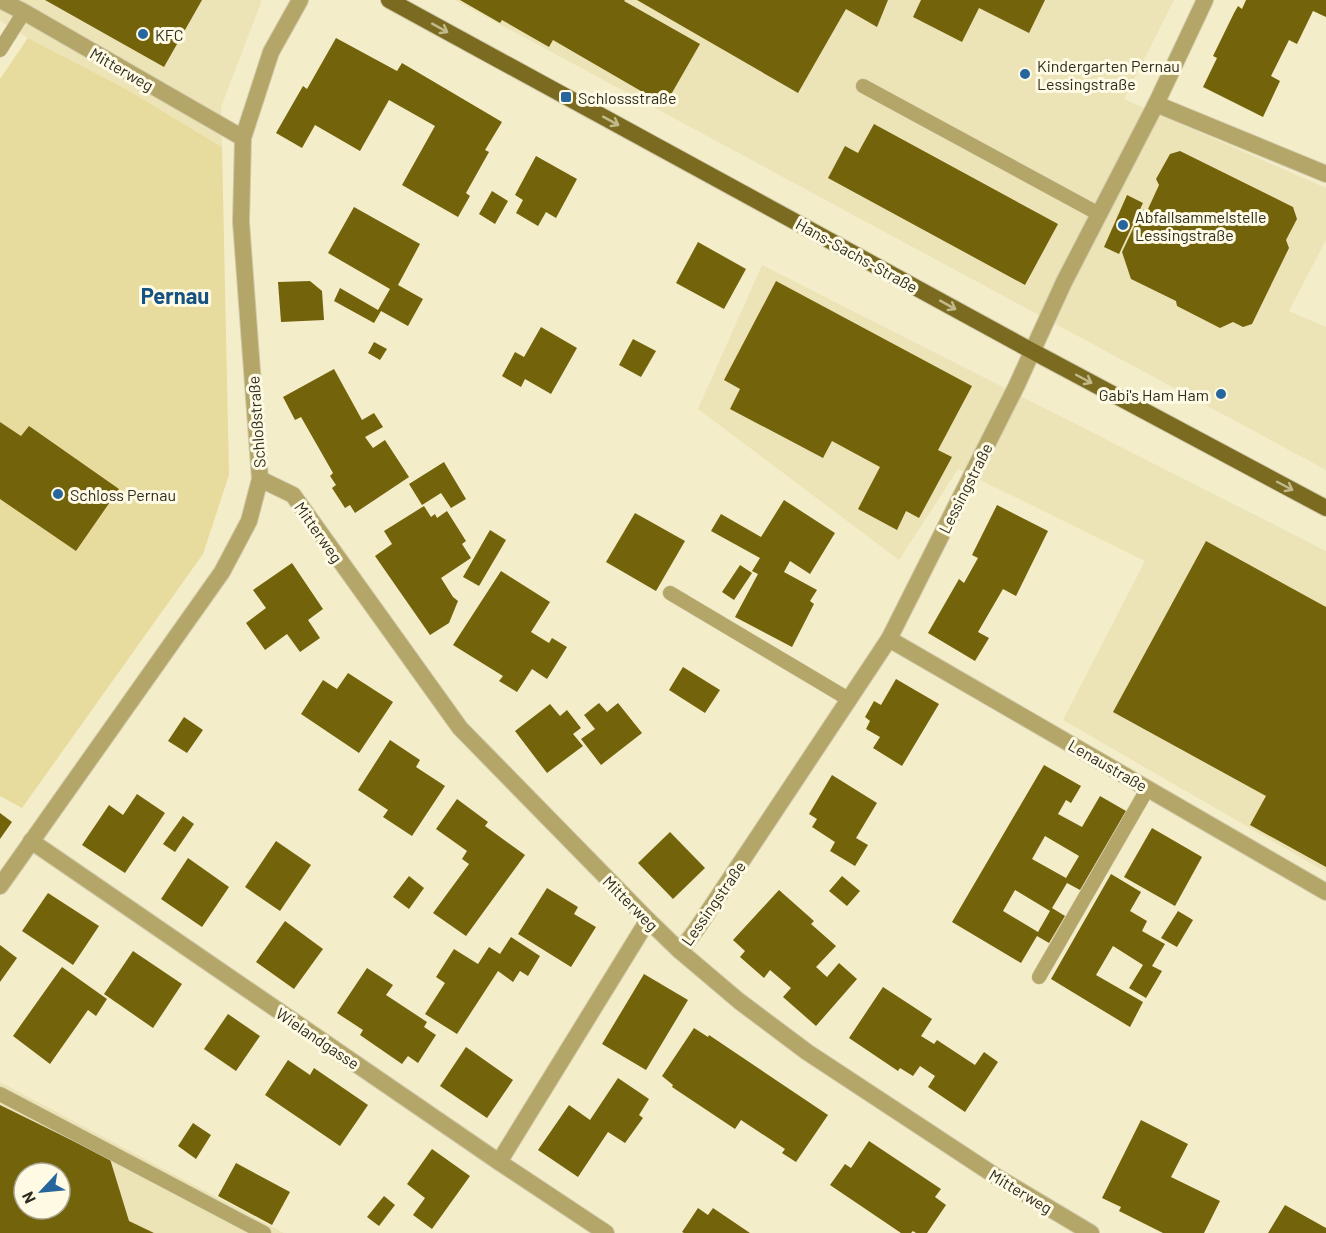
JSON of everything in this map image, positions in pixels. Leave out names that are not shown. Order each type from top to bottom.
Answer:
[{"type":"main road","name":"Hans-Sachs-Straße","points":[[388,0],[1032,351],[1326,508]]},
{"type":"street","name":"Mitterweg","points":[[0,0],[243,138]]},
{"type":"street","name":"Schloßstraße","points":[[0,886],[222,572],[249,521],[260,479],[241,222],[243,138],[271,52],[300,0]]},
{"type":"street","name":"Lessingstraße","points":[[680,951],[889,639],[1011,396],[1064,282],[1156,104],[1205,0]]},
{"type":"street","points":[[1156,104],[1326,174]]},
{"type":"street","name":"Mitterweg","points":[[260,479],[294,495],[460,728],[680,951],[739,1001],[807,1052],[997,1177],[1091,1233]]},
{"type":"street","name":"Lenaustraße","points":[[889,639],[1326,892]]},
{"type":"street","name":"Wielandgasse","points":[[32,841],[606,1233]]},
{"type":"street","points":[[499,1162],[648,920]]},
{"type":"lane","points":[[0,50],[24,12]]},
{"type":"lane","points":[[863,86],[1099,214]]},
{"type":"lane","points":[[670,592],[850,700]]},
{"type":"lane","points":[[1039,977],[1148,788]]},
{"type":"lane","points":[[0,1094],[264,1233]]},
{"type":"shaded area","points":[[0,0],[262,0],[221,107],[222,147],[126,89],[0,21]]},
{"type":"shaded area","points":[[455,0],[1174,0],[1124,99],[1326,188],[1326,240],[1289,311],[1326,327],[1326,470]]},
{"type":"shaded area","points":[[28,38],[126,89],[222,147],[229,475],[203,554],[22,808],[0,796],[0,79]]},
{"type":"shaded area","points":[[762,265],[1326,551],[1326,872],[1063,720],[1145,561],[958,469],[899,560],[698,409]]},
{"type":"shaded area","points":[[0,1082],[284,1233],[0,1233]]},
{"type":"building","name":"KFC","points":[[45,0],[202,0],[164,67]]},
{"type":"building","points":[[460,0],[625,0],[700,44],[665,105],[553,40],[549,47],[502,20],[500,23]]},
{"type":"building","points":[[637,0],[888,0],[877,27],[846,9],[798,93]]},
{"type":"building","points":[[921,0],[1045,0],[1029,33],[979,8],[962,42],[913,17]]},
{"type":"building","points":[[1246,0],[1326,0],[1326,17],[1313,11],[1297,44],[1289,40],[1271,76],[1280,81],[1263,117],[1203,87],[1217,58],[1213,56],[1234,13],[1238,6],[1242,9]]},
{"type":"building","points":[[336,38],[397,71],[402,63],[502,122],[485,150],[489,152],[466,193],[470,196],[458,217],[402,185],[435,126],[389,100],[360,151],[315,125],[302,148],[276,133],[303,86],[307,89]]},
{"type":"building","points":[[874,124],[1058,224],[1025,285],[828,178],[845,146],[858,153]]},
{"type":"building","points":[[1180,151],[1293,207],[1297,219],[1286,240],[1289,248],[1252,324],[1243,327],[1233,322],[1220,328],[1177,306],[1176,301],[1131,279],[1122,252],[1142,210],[1148,209],[1159,185],[1156,179],[1170,154]]},
{"type":"building","points":[[536,156],[577,179],[556,218],[546,212],[538,226],[516,213],[523,200],[515,195]]},
{"type":"building","points":[[492,191],[508,201],[495,224],[479,214]]},
{"type":"building","name":"Abfallsammelstelle Lessingstraße","points":[[1127,195],[1143,203],[1119,254],[1104,247]]},
{"type":"building","points":[[354,207],[420,244],[398,285],[423,299],[408,326],[381,311],[374,323],[334,301],[340,288],[378,310],[390,289],[328,253]]},
{"type":"building","points":[[698,242],[746,269],[724,309],[676,283]]},
{"type":"building","points":[[310,281],[322,291],[324,320],[281,322],[278,282]]},
{"type":"building","points":[[776,281],[972,386],[938,450],[952,457],[919,518],[906,511],[897,530],[858,509],[880,467],[832,441],[823,458],[730,409],[740,389],[724,380]]},
{"type":"building","points":[[541,327],[577,348],[551,394],[525,379],[521,387],[502,376],[515,352],[524,357]]},
{"type":"building","points":[[633,339],[656,351],[641,377],[619,365]]},
{"type":"building","points":[[374,342],[387,349],[380,360],[368,353]]},
{"type":"building","points":[[334,369],[362,420],[374,413],[383,427],[365,437],[373,448],[385,440],[409,477],[355,513],[350,505],[345,508],[332,488],[336,485],[330,476],[333,473],[301,417],[295,420],[283,397]]},
{"type":"building","name":"Schloss Pernau","points":[[0,422],[21,436],[29,426],[119,489],[76,551],[0,499]]},
{"type":"building","points":[[444,462],[466,499],[451,508],[441,493],[422,505],[409,484]]},
{"type":"building","points":[[784,500],[835,533],[810,574],[790,561],[784,572],[817,590],[810,601],[814,604],[792,647],[735,617],[758,574],[752,571],[760,558],[711,531],[721,514],[761,537]]},
{"type":"building","points":[[997,505],[1048,531],[1016,596],[1003,589],[978,632],[989,638],[975,661],[928,633],[959,579],[964,583],[978,558],[972,555]]},
{"type":"building","points":[[424,506],[431,517],[435,514],[437,518],[447,511],[466,541],[462,544],[471,558],[441,578],[458,601],[449,623],[430,635],[375,556],[392,544],[384,531]]},
{"type":"building","points":[[635,513],[685,541],[656,591],[606,562]]},
{"type":"building","points":[[490,530],[506,540],[479,586],[463,577]]},
{"type":"building","points":[[1206,541],[1326,607],[1326,867],[1250,825],[1266,796],[1113,712]]},
{"type":"building","points":[[292,563],[323,609],[308,620],[320,638],[300,652],[287,634],[265,650],[246,623],[266,608],[253,590]]},
{"type":"building","points":[[740,565],[752,573],[734,600],[722,592]]},
{"type":"building","points":[[501,571],[550,602],[531,632],[549,643],[552,638],[567,647],[547,679],[532,669],[517,692],[499,681],[503,676],[453,645]]},
{"type":"building","points":[[683,667],[720,690],[705,713],[669,690]]},
{"type":"building","points":[[348,673],[393,702],[359,753],[301,714],[323,680],[337,689]]},
{"type":"building","points":[[896,679],[939,704],[902,766],[873,748],[880,737],[866,729],[870,721],[865,717],[874,701],[881,705]]},
{"type":"building","points":[[599,703],[607,712],[618,703],[642,733],[601,765],[581,739],[595,729],[584,715]]},
{"type":"building","points":[[550,704],[560,716],[567,710],[581,728],[573,734],[583,746],[547,773],[515,731]]},
{"type":"building","points":[[184,717],[203,730],[187,753],[168,741]]},
{"type":"building","points":[[390,740],[420,760],[416,767],[445,786],[412,836],[383,817],[388,810],[358,790]]},
{"type":"building","points":[[1044,765],[1081,786],[1071,803],[1066,800],[1058,814],[1082,827],[1100,796],[1126,811],[1080,890],[1067,883],[1052,908],[1065,916],[1049,943],[1037,936],[1021,963],[952,922]],"holes":[[[1045,836],[1079,856],[1066,878],[1032,859]],[[1015,890],[1050,911],[1038,932],[1003,911]]]},
{"type":"building","points":[[832,775],[877,803],[856,838],[868,845],[855,866],[830,851],[835,842],[812,827],[817,819],[809,814]]},
{"type":"building","points":[[137,794],[165,813],[125,873],[82,845],[109,805],[123,815]]},
{"type":"building","points":[[457,799],[488,822],[485,826],[525,855],[466,936],[433,913],[469,864],[462,859],[467,851],[436,829]]},
{"type":"building","points":[[0,813],[12,822],[0,839]]},
{"type":"building","points":[[183,816],[194,824],[175,852],[163,844]]},
{"type":"building","points":[[1152,828],[1202,857],[1175,906],[1124,877]]},
{"type":"building","points":[[670,832],[705,868],[673,899],[638,863]]},
{"type":"building","points":[[276,841],[311,865],[280,911],[245,887]]},
{"type":"building","points":[[188,858],[229,887],[202,927],[161,899]]},
{"type":"building","points":[[1111,874],[1141,892],[1130,911],[1147,921],[1142,931],[1165,944],[1152,966],[1162,971],[1146,998],[1129,988],[1143,965],[1113,946],[1096,975],[1143,1002],[1130,1027],[1051,979]]},
{"type":"building","points":[[409,876],[424,888],[409,909],[393,897]]},
{"type":"building","points":[[842,876],[860,891],[847,906],[829,891]]},
{"type":"building","points":[[547,888],[578,907],[574,914],[596,927],[571,967],[518,934]]},
{"type":"building","points":[[779,890],[814,921],[811,924],[836,946],[816,967],[827,977],[839,963],[857,979],[816,1026],[783,997],[791,988],[770,970],[764,978],[740,957],[745,951],[733,940]]},
{"type":"building","points":[[48,893],[99,926],[73,965],[22,931]]},
{"type":"building","points":[[1178,911],[1193,920],[1177,947],[1161,938]]},
{"type":"building","points":[[285,921],[323,949],[294,989],[256,962]]},
{"type":"building","points":[[511,937],[540,956],[528,976],[520,971],[513,982],[498,971],[457,1034],[425,1014],[445,983],[436,977],[454,949],[478,964],[489,947],[500,954]]},
{"type":"building","points":[[0,945],[17,958],[0,982]]},
{"type":"building","points":[[133,951],[182,984],[153,1028],[104,994]]},
{"type":"building","points":[[62,967],[107,999],[96,1016],[88,1010],[50,1064],[13,1036]]},
{"type":"building","points":[[367,968],[393,985],[386,995],[427,1022],[424,1027],[436,1035],[418,1063],[408,1056],[402,1064],[360,1035],[363,1030],[337,1013]]},
{"type":"building","points":[[644,974],[688,1000],[646,1070],[602,1044]]},
{"type":"building","points":[[883,987],[932,1019],[921,1036],[934,1044],[937,1040],[975,1065],[984,1052],[998,1062],[965,1112],[928,1087],[935,1076],[920,1066],[913,1076],[900,1068],[898,1071],[849,1038]]},
{"type":"building","points":[[228,1014],[260,1036],[236,1071],[204,1049]]},
{"type":"building","points":[[694,1028],[708,1037],[709,1035],[828,1115],[796,1162],[782,1153],[785,1149],[741,1120],[735,1129],[672,1087],[673,1085],[662,1076]]},
{"type":"building","points":[[466,1047],[513,1080],[487,1118],[440,1086]]},
{"type":"building","points":[[288,1060],[310,1075],[314,1068],[368,1105],[340,1146],[265,1095]]},
{"type":"building","points":[[618,1078],[649,1099],[639,1115],[643,1118],[625,1143],[608,1132],[578,1177],[538,1150],[569,1105],[590,1120]]},
{"type":"building","points":[[0,1105],[110,1159],[129,1221],[154,1233],[0,1233]]},
{"type":"building","points":[[1141,1120],[1188,1144],[1171,1177],[1220,1201],[1204,1233],[1163,1233],[1119,1211],[1121,1207],[1102,1198]]},
{"type":"building","points":[[193,1123],[211,1135],[196,1159],[178,1146]]},
{"type":"building","points":[[869,1141],[941,1189],[935,1197],[946,1205],[927,1233],[913,1231],[901,1233],[830,1185],[845,1164],[851,1168]]},
{"type":"building","points":[[432,1149],[470,1176],[432,1229],[413,1215],[425,1198],[407,1184]]},
{"type":"building","points":[[236,1163],[290,1192],[272,1225],[218,1196]]},
{"type":"building","points":[[384,1196],[395,1205],[379,1226],[367,1217]]},
{"type":"building","points":[[1285,1205],[1326,1228],[1326,1233],[1268,1233]]},
{"type":"building","points":[[698,1208],[708,1215],[713,1208],[750,1233],[682,1232]]},
{"type":"place","name":"KFC","points":[[143,34]]},
{"type":"place","name":"Kindergarten Pernau Lessingstraße","points":[[1025,74]]},
{"type":"place","name":"Schlossstraße","points":[[566,97]]},
{"type":"place","name":"Abfallsammelstelle Lessingstraße","points":[[1123,225]]},
{"type":"place","name":"Gabi's Ham Ham","points":[[1221,394]]},
{"type":"place","name":"Schloss Pernau","points":[[58,494]]},
{"type":"district","name":"Pernau","points":[[175,295]]}]
